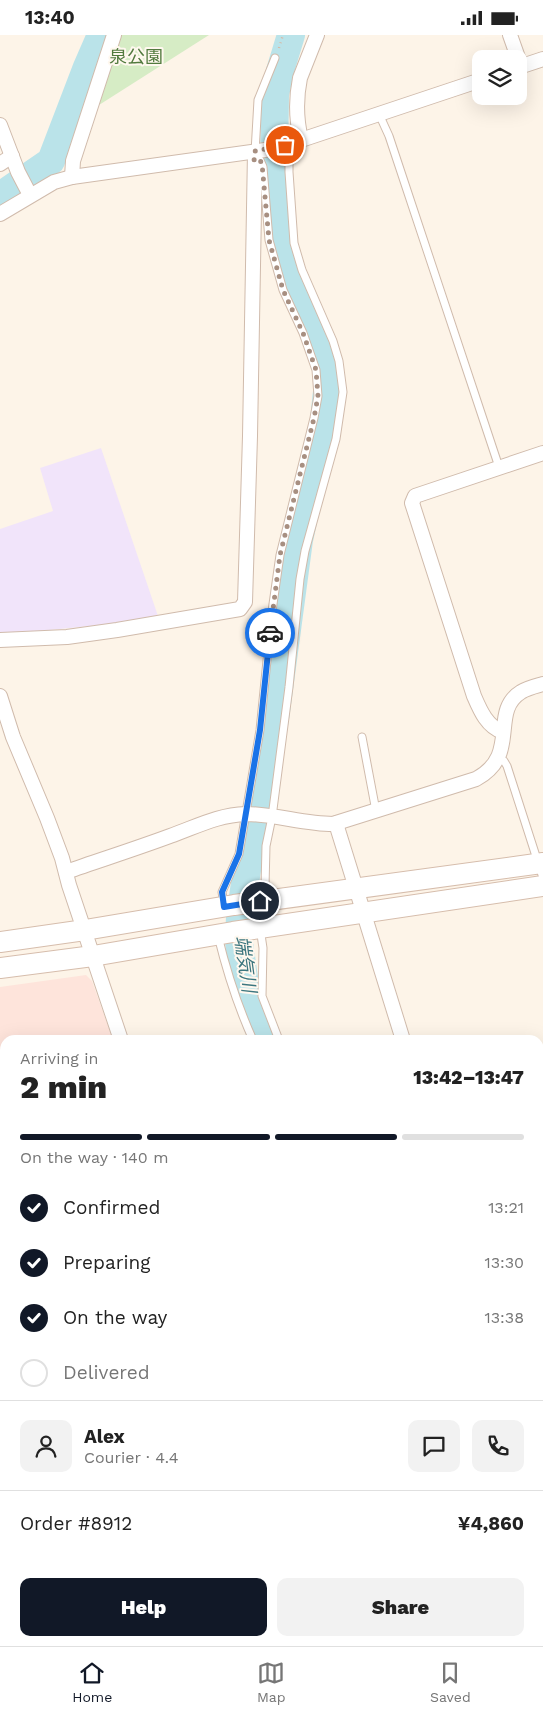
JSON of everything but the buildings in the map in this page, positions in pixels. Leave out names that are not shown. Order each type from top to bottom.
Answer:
[{"type":"street","points":[[72,177],[73,161],[114,35]]},
{"type":"street","points":[[292,143],[297,117],[298,84],[317,35]]},
{"type":"street","points":[[510,35],[515,50]]},
{"type":"street","points":[[527,65],[543,59]]},
{"type":"street","points":[[0,214],[24,184],[54,182],[72,177],[258,154],[472,83]]},
{"type":"street","points":[[0,125],[6,160],[24,184]]},
{"type":"street","points":[[0,640],[67,637],[117,630],[243,607],[245,603],[258,154]]},
{"type":"street","points":[[503,732],[496,730],[487,721],[474,696],[412,503],[415,497],[543,453]]},
{"type":"street","points":[[66,872],[205,822],[224,817],[247,814],[316,823],[337,823],[476,779],[490,769],[498,758],[502,747],[507,710],[515,697],[521,692],[543,684]]},
{"type":"street","points":[[0,696],[13,737],[47,818],[119,1035]]},
{"type":"street","points":[[337,823],[401,1035]]},
{"type":"street","points":[[0,942],[356,888],[541,868]]},
{"type":"street","points":[[0,968],[93,956],[259,928],[543,886]]},
{"type":"lane","points":[[229,906],[222,892],[239,854],[247,814],[260,730],[272,611],[280,555],[318,396],[316,370],[303,333],[283,290],[269,240],[262,164],[258,154],[258,99],[275,58]]},
{"type":"lane","points":[[380,114],[389,136],[499,467]]},
{"type":"lane","points":[[264,901],[266,846],[289,687],[300,579],[307,543],[336,439],[343,392],[333,341],[302,270],[294,243],[289,172],[292,143]]},
{"type":"lane","points":[[362,737],[376,811]]},
{"type":"lane","points":[[498,758],[504,761],[507,766],[541,868]]},
{"type":"lane","points":[[259,928],[263,948],[262,996],[277,1035]]},
{"type":"lane","points":[[226,934],[225,962],[243,1019],[251,1035]]},
{"type":"path","points":[[275,58],[283,35]]},
{"type":"shaded area","points":[[101,448],[159,619],[0,635],[0,529],[53,511],[40,468]]},
{"type":"shaded area","points":[[86,975],[92,981],[111,1035],[0,1035],[0,987]]},
{"type":"green space","name":"泉公園","points":[[121,35],[209,35],[99,105]]},
{"type":"waterway","points":[[0,196],[51,161],[101,35]]},
{"type":"waterway","name":"端気川","points":[[261,1035],[253,1014],[244,978],[239,942],[240,916],[275,719],[299,540],[323,429],[329,373],[323,347],[287,264],[279,228],[274,160],[275,95],[291,35]]},
{"type":"way so far","points":[[270,633],[280,555],[318,396],[318,381],[310,350],[283,290],[269,240],[263,167],[260,160],[254,161],[255,151],[285,145]]},
{"type":"route","points":[[260,901],[224,907],[222,892],[239,854],[260,730],[270,633]]}]
